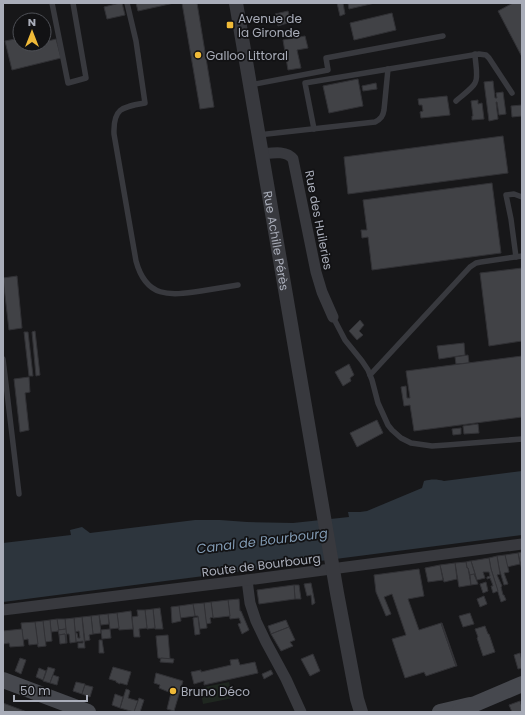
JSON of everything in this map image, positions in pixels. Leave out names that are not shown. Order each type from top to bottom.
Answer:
[{"type":"main road","points":[[3,680],[88,712]]},
{"type":"main road","points":[[459,712],[477,708],[522,684]]},
{"type":"main road","points":[[440,712],[477,708]]},
{"type":"street","name":"Rue Achille Pérès","points":[[236,3],[337,593]]},
{"type":"street","name":"Rue des Huileries","points":[[262,154],[284,153],[293,159],[318,279],[333,317]]},
{"type":"street","name":"Route de Bourbourg","points":[[3,610],[522,544]]},
{"type":"street","points":[[247,580],[252,609],[256,621],[301,712]]},
{"type":"street","points":[[337,593],[342,651],[350,702],[350,712]]},
{"type":"street","points":[[337,593],[357,699],[361,712]]},
{"type":"lane","points":[[52,3],[68,83],[86,78],[74,3]]},
{"type":"lane","points":[[127,3],[136,41],[145,103],[127,106],[118,111],[114,122],[114,134],[139,272],[147,284],[155,290],[166,294],[185,294],[238,285]]},
{"type":"lane","points":[[250,85],[328,70],[326,58],[443,36]]},
{"type":"lane","points":[[456,101],[475,84],[477,77],[475,54]]},
{"type":"lane","points":[[314,129],[305,83],[475,54],[483,54],[489,58],[512,93]]},
{"type":"lane","points":[[258,135],[375,122],[383,114],[384,110],[388,69]]},
{"type":"lane","points":[[370,375],[476,263],[519,256],[506,195],[514,194],[522,196]]},
{"type":"lane","points":[[333,317],[341,334],[362,361],[370,375],[378,403],[388,425],[396,434],[411,443],[424,445],[446,445],[522,439]]},
{"type":"lane","points":[[3,359],[19,494]]},
{"type":"shaded area","points":[[229,682],[233,698],[203,704],[200,688]]},
{"type":"water","name":"Canal de Bourbourg","points":[[522,471],[522,535],[3,602],[3,543],[71,535],[70,530],[82,527],[90,533],[195,520],[293,523],[349,517],[348,512],[367,511],[422,488],[424,481],[444,481]]},
{"type":"building","points":[[122,3],[125,15],[107,19],[104,7]]},
{"type":"building","points":[[136,3],[174,3],[138,11]]},
{"type":"building","name":"Galloo Littoral","points":[[182,3],[197,3],[214,107],[200,109]]},
{"type":"building","points":[[337,3],[343,3],[345,14],[340,16]]},
{"type":"building","points":[[348,3],[375,3],[349,9]]},
{"type":"building","points":[[513,3],[522,3],[522,57],[498,11]]},
{"type":"building","points":[[288,11],[291,22],[278,26],[275,14]]},
{"type":"building","points":[[392,13],[396,30],[354,40],[350,23]]},
{"type":"building","points":[[305,36],[308,48],[297,50],[301,68],[288,70],[283,40]]},
{"type":"building","points":[[56,39],[61,58],[12,70],[5,41],[12,40],[12,52],[52,52],[52,40]]},
{"type":"building","points":[[358,79],[363,106],[329,113],[323,86]]},
{"type":"building","points":[[493,81],[495,98],[497,98],[496,93],[503,92],[506,114],[499,115],[496,102],[498,119],[489,121],[484,82]]},
{"type":"building","points":[[376,83],[377,89],[363,91],[362,86]]},
{"type":"building","points":[[447,96],[450,115],[421,118],[420,112],[423,111],[422,105],[419,105],[418,99]]},
{"type":"building","points":[[478,100],[478,104],[482,103],[484,119],[472,120],[473,116],[471,101]]},
{"type":"building","points":[[522,105],[522,116],[512,117],[511,106]]},
{"type":"building","points":[[503,136],[508,173],[348,194],[344,157]]},
{"type":"building","points":[[492,183],[501,253],[372,270],[368,237],[362,238],[361,230],[367,230],[363,200]]},
{"type":"building","points":[[522,268],[522,341],[489,346],[480,273]]},
{"type":"building","points":[[17,276],[22,328],[9,330],[3,278]]},
{"type":"building","points":[[360,320],[364,325],[359,331],[363,335],[357,340],[349,331]]},
{"type":"building","points":[[35,331],[40,375],[36,376],[32,332]]},
{"type":"building","points":[[24,332],[28,332],[33,376],[29,376]]},
{"type":"building","points":[[464,343],[465,355],[439,359],[437,346]]},
{"type":"building","points":[[468,355],[469,363],[456,364],[455,357]]},
{"type":"building","points":[[522,356],[522,417],[414,431],[410,405],[404,406],[401,387],[406,386],[407,398],[410,398],[406,371]]},
{"type":"building","points":[[349,364],[354,375],[350,378],[351,381],[343,386],[335,372]]},
{"type":"building","points":[[29,377],[30,392],[25,393],[29,430],[20,432],[14,379]]},
{"type":"building","points":[[377,420],[383,433],[357,447],[350,433]]},
{"type":"building","points":[[478,424],[479,433],[464,434],[463,426]]},
{"type":"building","points":[[461,428],[461,434],[453,435],[452,429]]},
{"type":"building","points":[[522,552],[522,570],[518,553]]},
{"type":"building","points":[[518,553],[520,564],[507,567],[505,555]]},
{"type":"building","points":[[505,555],[509,572],[504,573],[508,584],[504,585],[497,556]]},
{"type":"building","points":[[497,556],[500,574],[497,575],[506,600],[501,602],[489,558]]},
{"type":"building","points":[[489,558],[498,591],[493,593],[491,586],[493,586],[490,578],[487,579],[487,577],[490,576],[489,572],[483,572],[485,578],[477,580],[471,561]]},
{"type":"building","points":[[471,561],[475,574],[470,575],[466,562]]},
{"type":"building","points":[[466,562],[471,585],[459,587],[455,563]]},
{"type":"building","points":[[455,563],[457,579],[444,582],[440,565]]},
{"type":"building","points":[[440,565],[443,580],[428,582],[425,568]]},
{"type":"building","points":[[419,569],[424,596],[408,599],[419,630],[441,623],[456,666],[426,676],[424,672],[405,678],[392,639],[406,635],[392,594],[384,597],[391,614],[386,616],[376,592],[374,575]]},
{"type":"building","points":[[474,574],[478,584],[471,585],[470,575]]},
{"type":"building","points":[[486,582],[488,591],[483,593],[480,584]]},
{"type":"building","points":[[311,583],[315,603],[312,605],[311,595],[307,596],[304,584]]},
{"type":"building","points":[[294,585],[299,585],[301,599],[295,599]]},
{"type":"building","points":[[294,585],[295,599],[259,604],[257,590]]},
{"type":"building","points":[[484,596],[487,604],[480,607],[477,599]]},
{"type":"building","points":[[239,599],[240,611],[249,630],[242,634],[238,624],[241,623],[239,618],[230,619],[228,600]]},
{"type":"building","points":[[228,600],[230,616],[213,618],[211,602]]},
{"type":"building","points":[[211,602],[213,617],[210,618],[211,623],[206,624],[204,603]]},
{"type":"building","points":[[204,603],[207,628],[200,629],[198,616],[195,616],[193,604]]},
{"type":"building","points":[[193,604],[195,616],[180,618],[179,606]]},
{"type":"building","points":[[179,606],[181,621],[172,623],[171,607]]},
{"type":"building","points":[[160,608],[163,629],[155,629],[153,609]]},
{"type":"building","points":[[153,609],[155,628],[147,629],[145,610]]},
{"type":"building","points":[[137,610],[145,610],[147,628],[139,629],[140,637],[134,637],[132,617],[138,616]]},
{"type":"building","points":[[131,611],[133,629],[119,630],[117,613]]},
{"type":"building","points":[[117,613],[119,628],[110,629],[108,614]]},
{"type":"building","points":[[470,613],[474,624],[463,627],[459,616]]},
{"type":"building","points":[[108,614],[109,624],[101,625],[99,615]]},
{"type":"building","points":[[99,615],[101,633],[93,634],[91,616]]},
{"type":"building","points":[[91,616],[93,634],[89,635],[90,640],[85,641],[82,617]]},
{"type":"building","points":[[82,617],[85,648],[78,648],[78,643],[83,643],[83,641],[76,642],[75,633],[77,633],[78,638],[80,638],[79,631],[75,632],[74,618]]},
{"type":"building","points":[[198,617],[200,634],[195,635],[193,618]]},
{"type":"building","points":[[74,618],[76,642],[70,643],[69,634],[66,634],[65,619]]},
{"type":"building","points":[[57,619],[65,619],[66,629],[58,630]]},
{"type":"building","points":[[57,619],[59,631],[51,632],[50,620]]},
{"type":"building","points":[[50,620],[52,641],[45,642],[43,621]]},
{"type":"building","points":[[286,620],[289,627],[271,634],[268,626]]},
{"type":"building","points":[[43,621],[46,646],[38,647],[35,622]]},
{"type":"building","points":[[35,622],[38,644],[29,645],[28,639],[23,640],[21,623]]},
{"type":"building","points":[[442,623],[457,666],[456,666]]},
{"type":"building","points":[[485,626],[495,652],[483,656],[475,629]]},
{"type":"building","points":[[289,627],[295,640],[290,642],[293,646],[281,651],[271,634]]},
{"type":"building","points":[[22,629],[24,646],[10,647],[9,643],[3,644],[3,631]]},
{"type":"building","points":[[66,629],[67,643],[65,634],[59,635],[58,630]]},
{"type":"building","points":[[110,629],[111,638],[102,639],[101,630]]},
{"type":"building","points":[[65,634],[66,643],[60,644],[59,635]]},
{"type":"building","points":[[168,635],[170,659],[158,658],[156,636]]},
{"type":"building","points":[[99,640],[102,640],[104,653],[99,653]]},
{"type":"building","points":[[520,653],[522,668],[518,669],[514,655]]},
{"type":"building","points":[[313,654],[320,671],[310,676],[301,659]]},
{"type":"building","points":[[20,658],[26,660],[21,674],[15,671]]},
{"type":"building","points":[[161,658],[174,659],[173,663],[160,662]]},
{"type":"building","points":[[238,659],[240,665],[255,662],[258,673],[204,685],[204,681],[194,684],[191,672],[201,670],[201,672],[231,665],[230,660]]},
{"type":"building","points":[[48,667],[55,669],[50,683],[43,681]]},
{"type":"building","points":[[113,667],[131,672],[127,685],[120,684],[109,679]]},
{"type":"building","points":[[39,668],[46,671],[43,680],[36,677]]},
{"type":"building","points":[[271,670],[273,674],[264,679],[262,674]]},
{"type":"building","name":"Bruno Déco","points":[[156,673],[183,681],[174,711],[167,709],[171,693],[159,688],[160,685],[154,683]]},
{"type":"building","points":[[53,675],[59,677],[57,685],[50,683]]},
{"type":"building","points":[[76,682],[85,684],[82,694],[73,691]]},
{"type":"building","points":[[85,685],[93,687],[90,697],[82,694]]},
{"type":"building","points":[[126,689],[130,691],[128,698],[138,701],[134,712],[120,708]]},
{"type":"building","points":[[115,694],[123,697],[120,708],[112,705]]},
{"type":"building","points":[[139,698],[144,700],[140,712],[134,712]]},
{"type":"building","points":[[520,701],[522,712],[512,712],[509,705]]},
{"type":"building","points":[[3,703],[27,712],[4,712]]},
{"type":"place","name":"Avenue de la Gironde","points":[[230,25]]},
{"type":"place","name":"Galloo Littoral","points":[[198,55]]},
{"type":"place","name":"Bruno Déco","points":[[173,691]]}]
